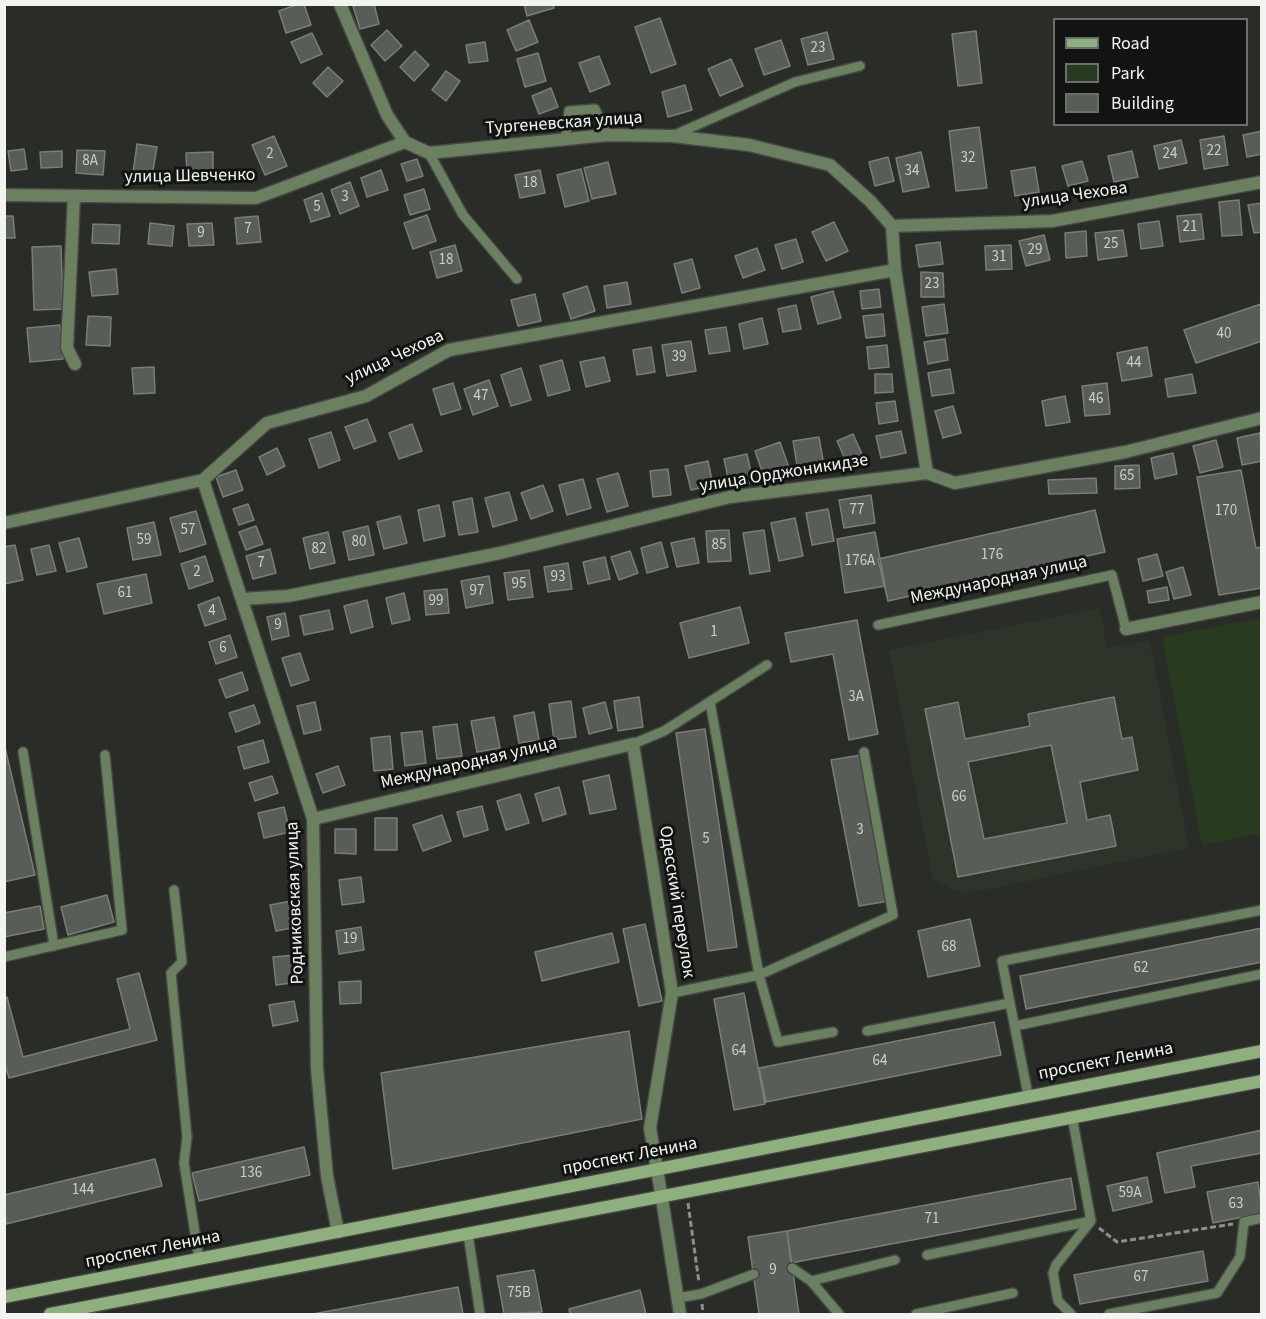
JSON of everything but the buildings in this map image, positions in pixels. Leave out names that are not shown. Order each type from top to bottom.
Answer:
[{"type":"main road","name":"проспект Ленина","points":[[4,1297],[1262,1051]]},
{"type":"main road","points":[[50,1314],[85,1311],[468,1234],[1262,1081]]},
{"type":"street","points":[[340,4],[387,115],[405,142],[429,153]]},
{"type":"street","name":"Тургеневская улица","points":[[429,153],[607,135],[672,136],[750,145],[830,165],[870,201],[892,226]]},
{"type":"street","name":"улица Шевченко","points":[[4,195],[256,198],[405,142]]},
{"type":"street","name":"улица Чехова","points":[[892,226],[1052,221],[1262,182]]},
{"type":"street","points":[[74,196],[67,348],[75,364]]},
{"type":"street","points":[[892,226],[895,270],[927,473]]},
{"type":"street","name":"улица Чехова","points":[[4,523],[203,480],[267,423],[366,396],[449,350],[895,270]]},
{"type":"street","name":"улица Орджоникидзе","points":[[242,599],[288,596],[500,553],[730,497],[927,473],[955,483],[1125,452],[1262,418]]},
{"type":"street","name":"Родниковская улица","points":[[203,480],[313,819],[317,1069],[327,1176],[338,1232]]},
{"type":"street","name":"Международная улица","points":[[1126,629],[1262,602]]},
{"type":"street","name":"Международная улица","points":[[313,819],[633,744]]},
{"type":"street","name":"Одесский переулок","points":[[633,744],[672,993],[650,1128],[680,1314]]},
{"type":"lane","points":[[672,136],[795,82],[860,66]]},
{"type":"lane","points":[[564,140],[569,111],[596,109],[607,135]]},
{"type":"lane","points":[[429,153],[463,215],[517,279]]},
{"type":"lane","name":"Международная улица","points":[[878,625],[1112,575],[1126,629]]},
{"type":"lane","points":[[633,744],[664,731],[766,665]]},
{"type":"lane","points":[[710,702],[759,975],[778,1042],[832,1032]]},
{"type":"lane","points":[[23,752],[54,946]]},
{"type":"lane","points":[[672,993],[759,975],[893,915],[864,752]]},
{"type":"lane","points":[[4,957],[122,930],[105,755]]},
{"type":"lane","points":[[174,890],[182,962],[171,973],[187,1137],[184,1163],[199,1259]]},
{"type":"lane","points":[[1028,1095],[1002,961],[1262,910]]},
{"type":"lane","points":[[1015,1026],[1262,974]]},
{"type":"lane","points":[[867,1031],[1010,1003]]},
{"type":"lane","points":[[1071,1314],[1059,1301],[1053,1273],[1056,1265],[1091,1221],[1072,1116]]},
{"type":"lane","points":[[1109,1314],[1217,1293],[1240,1257],[1244,1222],[1262,1218]]},
{"type":"lane","points":[[927,1255],[1091,1221]]},
{"type":"lane","points":[[468,1234],[480,1314]]},
{"type":"lane","points":[[811,1281],[894,1260]]},
{"type":"lane","points":[[792,1268],[811,1281],[839,1314]]},
{"type":"lane","points":[[677,1298],[701,1294],[754,1274]]},
{"type":"lane","points":[[916,1314],[1013,1293]]},
{"type":"path","points":[[687,1193],[703,1314]]},
{"type":"path","points":[[1091,1221],[1117,1242],[1244,1222]]},
{"type":"shaded area","points":[[1100,608],[1107,648],[1150,640],[1189,848],[965,894],[933,880],[889,650]]},
{"type":"green space","points":[[1261,618],[1261,833],[1202,845],[1162,637]]}]
